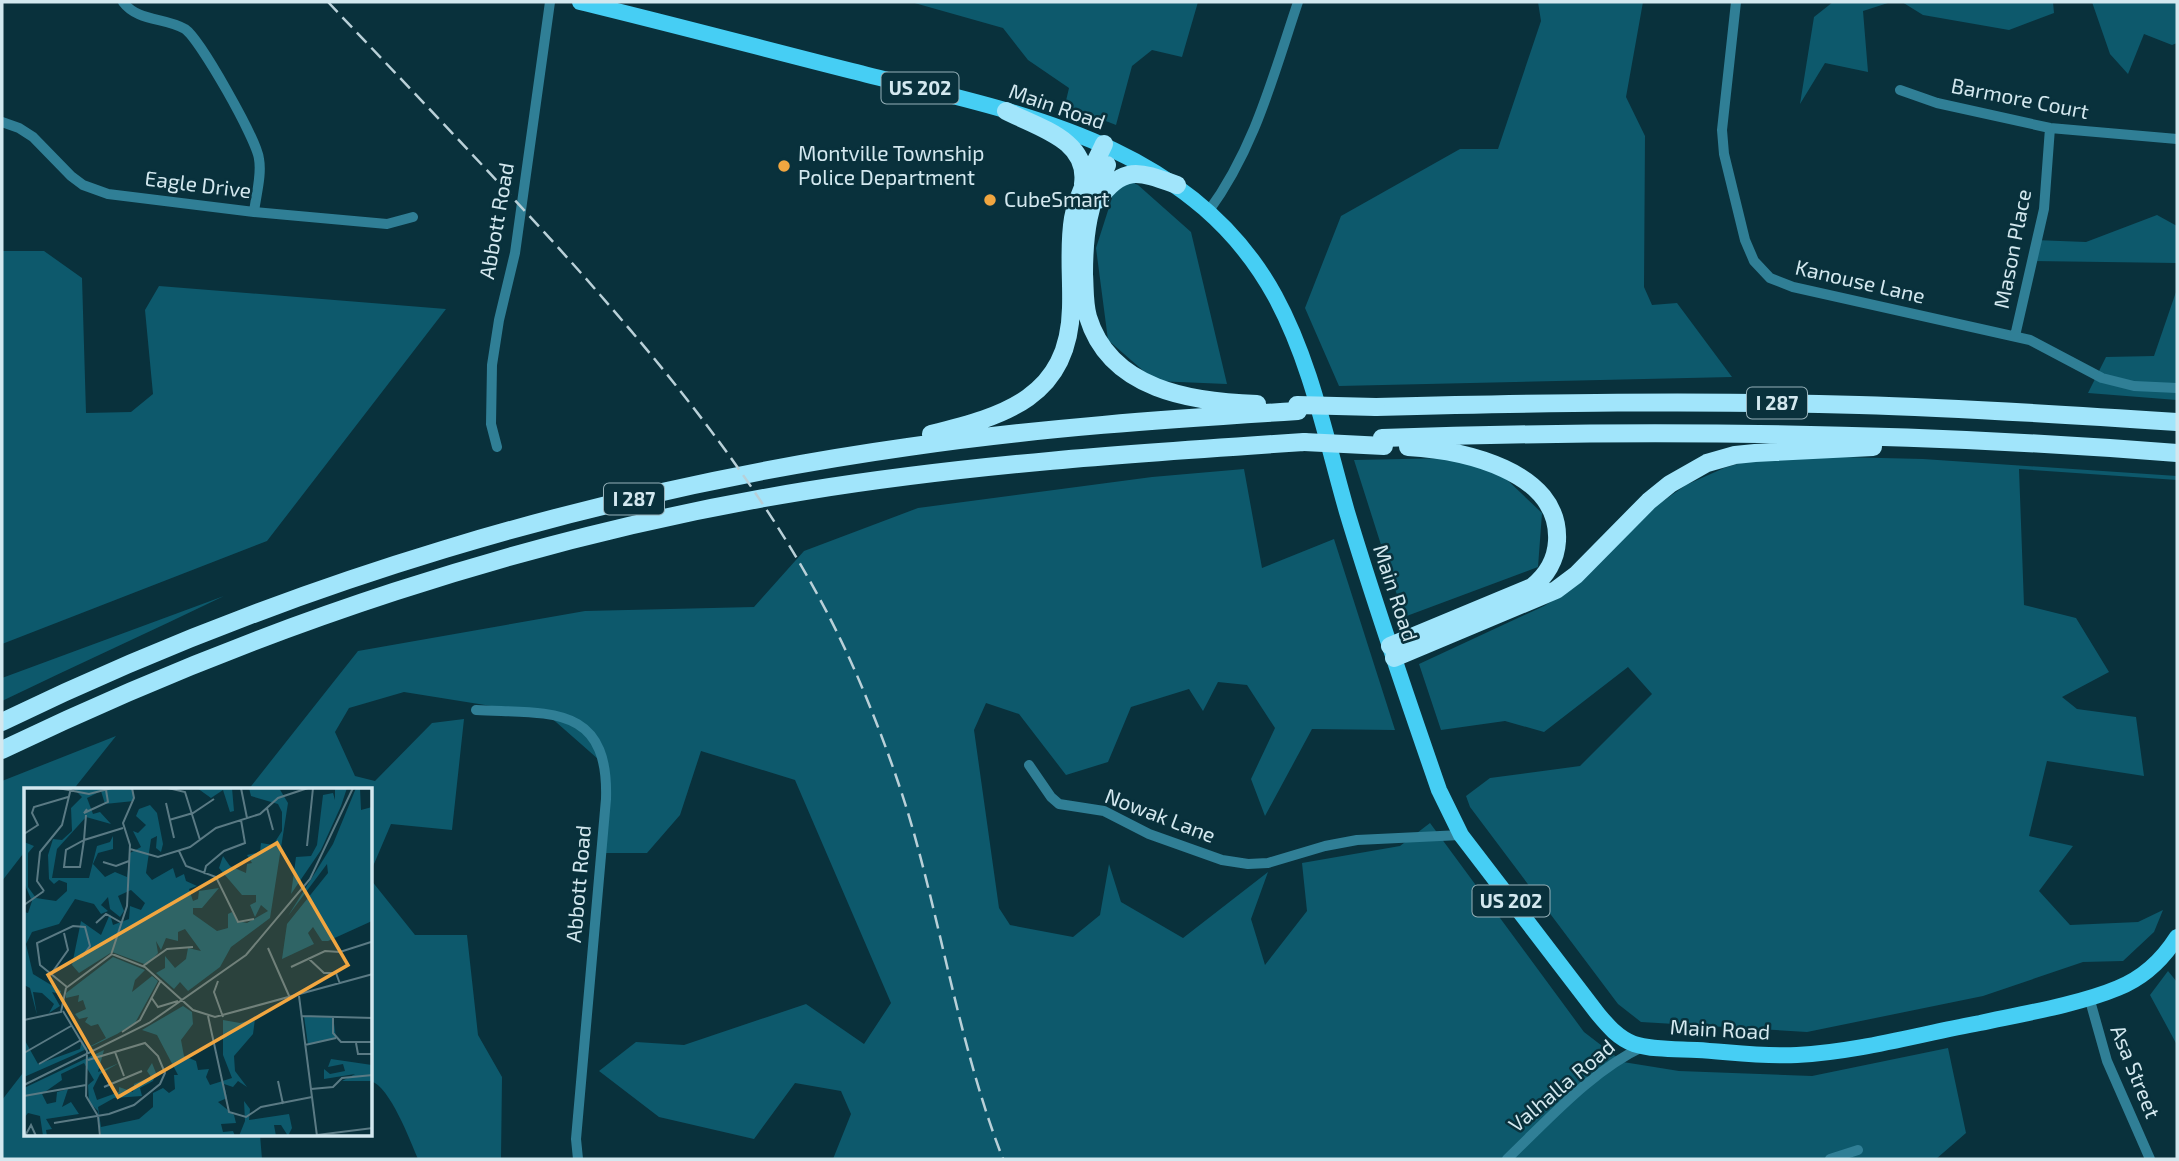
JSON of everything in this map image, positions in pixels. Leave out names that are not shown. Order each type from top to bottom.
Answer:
[{"type":"highway","points":[[797,465],[986,419],[1013,409],[1033,395],[1056,366],[1069,332],[1072,228],[1082,190],[1083,164],[1076,150],[1062,139],[1006,111]]},
{"type":"highway","points":[[1082,190],[1109,147]]},
{"type":"highway","points":[[1109,147],[1087,218],[1084,247],[1085,303],[1098,340],[1126,372],[1157,388],[1192,398],[1297,408]]},
{"type":"highway","points":[[1087,218],[1111,183],[1126,174],[1144,174],[1177,185]]},
{"type":"highway","name":"I 287","points":[[2,722],[112,672],[215,630],[396,565],[621,502],[797,465],[906,447],[1016,433],[1297,408],[1597,402],[1802,404],[1986,410],[2177,422]]},
{"type":"highway","name":"I 287","points":[[2,750],[163,678],[327,615],[483,565],[639,524],[803,491],[910,476],[1076,458],[1304,442],[1383,442],[1666,432],[1849,435],[2177,453]]},
{"type":"highway","points":[[1383,442],[1447,451],[1504,468],[1527,482],[1545,502],[1552,513],[1557,536],[1557,546],[1550,565],[1532,587],[1392,652]]},
{"type":"highway","points":[[1392,652],[1556,590],[1585,566],[1659,492],[1707,463],[1735,455],[1787,451],[1998,442]]},
{"type":"main road","name":"Main Road","points":[[580,2],[1006,111],[1071,131],[1147,166],[1177,185],[1208,212],[1236,241],[1259,271],[1273,292],[1296,341],[1392,652],[1439,790],[1461,835],[1603,1020],[1622,1038],[1644,1046],[1780,1055],[1822,1052],[2003,1018],[2120,987],[2137,978],[2162,957],[2177,937]]},
{"type":"street","points":[[123,2],[135,13],[180,26],[197,41],[256,146],[260,166],[254,212]]},
{"type":"street","name":"Abbott Road","points":[[497,447],[491,424],[492,365],[515,253],[550,2]]},
{"type":"street","points":[[1208,212],[1230,181],[1244,154],[1268,93],[1298,2]]},
{"type":"street","name":"Kanouse Lane","points":[[1736,2],[1722,130],[1724,154],[1745,240],[1758,268],[1770,278],[1793,288],[2015,336],[2049,348],[2102,377],[2134,386],[2177,388]]},
{"type":"street","name":"Barmore Court","points":[[1900,90],[1937,103],[2050,128],[2177,139]]},
{"type":"street","name":"Eagle Drive","points":[[2,122],[33,137],[71,176],[95,191],[254,212],[387,224],[413,218]]},
{"type":"street","name":"Mason Place","points":[[2015,336],[2044,209],[2050,128]]},
{"type":"street","name":"Abbott Road","points":[[476,710],[548,713],[567,718],[593,739],[603,755],[606,768],[605,811],[576,1139],[578,1159]]},
{"type":"street","name":"Nowak Lane","points":[[1029,765],[1059,804],[1104,811],[1149,834],[1223,860],[1248,864],[1268,863],[1325,846],[1357,840],[1461,835]]},
{"type":"street","name":"Asa Street","points":[[2089,997],[2107,1061],[2150,1159]]},
{"type":"street","name":"Valhalla Road","points":[[1507,1159],[1599,1075],[1622,1057],[1644,1046]]},
{"type":"street","points":[[1830,1159],[1858,1150]]},
{"type":"shaded area","points":[[911,2],[1198,2],[1182,57],[1152,50],[1132,66],[1116,125],[1065,105],[1069,88],[1028,60],[1003,28]]},
{"type":"shaded area","points":[[1538,2],[1643,2],[1626,97],[1645,136],[1644,287],[1652,305],[1677,303],[1732,377],[1339,386],[1305,308],[1341,216],[1460,149],[1498,149],[1541,21]]},
{"type":"shaded area","points":[[1833,2],[1891,2],[1863,11],[1868,72],[1825,63],[1800,104],[1814,17]]},
{"type":"shaded area","points":[[1902,2],[2053,2],[2054,13],[2009,30],[1923,15]]},
{"type":"shaded area","points":[[2092,2],[2177,2],[2177,43],[2172,45],[2144,34],[2128,74],[2110,54]]},
{"type":"shaded area","points":[[1084,158],[1138,185],[1191,232],[1227,384],[1155,381],[1108,340],[1096,248],[1112,198]]},
{"type":"shaded area","points":[[2157,215],[2177,226],[2177,263],[2032,261],[2035,240],[2086,242]]},
{"type":"shaded area","points":[[2,251],[44,251],[82,278],[86,413],[131,412],[153,394],[145,310],[159,286],[446,309],[267,541],[2,644]]},
{"type":"shaded area","points":[[2176,292],[2177,400],[2088,393],[2106,357],[2154,356]]},
{"type":"shaded area","points":[[1451,458],[1502,475],[1542,513],[1538,567],[1404,617],[1354,460]]},
{"type":"shaded area","points":[[1757,458],[1923,459],[2177,476],[2177,480],[2019,469],[2024,605],[2076,618],[2109,672],[2062,697],[2077,709],[2136,717],[2144,776],[2047,761],[2029,836],[2073,846],[2039,891],[2070,925],[2138,922],[2163,910],[2154,932],[2123,961],[2083,962],[1983,996],[1807,1032],[1641,1022],[1618,1004],[1470,807],[1466,796],[1490,778],[1580,766],[1652,694],[1628,667],[1544,732],[1505,721],[1441,730],[1419,664],[1544,606],[1573,588],[1653,508],[1686,485],[1724,468]]},
{"type":"shaded area","points":[[1244,469],[1262,568],[1334,539],[1395,730],[1312,729],[1265,816],[1251,779],[1275,728],[1247,685],[1218,682],[1203,711],[1189,689],[1131,707],[1108,762],[1066,775],[1019,714],[986,703],[974,730],[999,908],[1010,925],[1073,937],[1100,915],[1109,864],[1121,902],[1183,938],[1268,872],[1251,919],[1265,965],[1307,911],[1302,863],[1400,846],[1430,823],[1584,1032],[1623,1062],[1679,1071],[1812,1076],[1948,1048],[1966,1133],[1936,1159],[833,1159],[851,1114],[841,1091],[795,1083],[754,1139],[659,1117],[599,1071],[636,1042],[684,1045],[806,1004],[864,1044],[891,1003],[795,780],[701,751],[680,815],[647,853],[602,853],[606,766],[548,715],[404,692],[349,708],[335,732],[355,776],[375,781],[432,723],[464,719],[452,830],[391,824],[373,866],[373,788],[250,788],[358,651],[585,611],[754,607],[804,551],[918,508],[1152,477]]},
{"type":"shaded area","points":[[224,596],[57,674],[2,701],[2,678]]},
{"type":"shaded area","points":[[116,736],[75,788],[24,788],[24,853],[2,881],[2,781]]},
{"type":"shaded area","points":[[373,882],[415,935],[467,935],[478,1035],[502,1077],[501,1159],[418,1159],[392,1103],[373,1082]]},
{"type":"shaded area","points":[[2168,971],[2177,982],[2177,1045],[2150,995]]},
{"type":"shaded area","points":[[24,1072],[24,1136],[260,1136],[262,1159],[2,1159],[2,1100]]},
{"type":"railway","points":[[328,2],[519,204],[623,321],[703,420],[740,471],[808,578],[838,634],[887,750],[918,848],[977,1083],[1003,1159]]},
{"type":"place","name":"Montville Township Police Department","points":[[784,166]]},
{"type":"place","name":"CubeSmart","points":[[990,200]]}]
